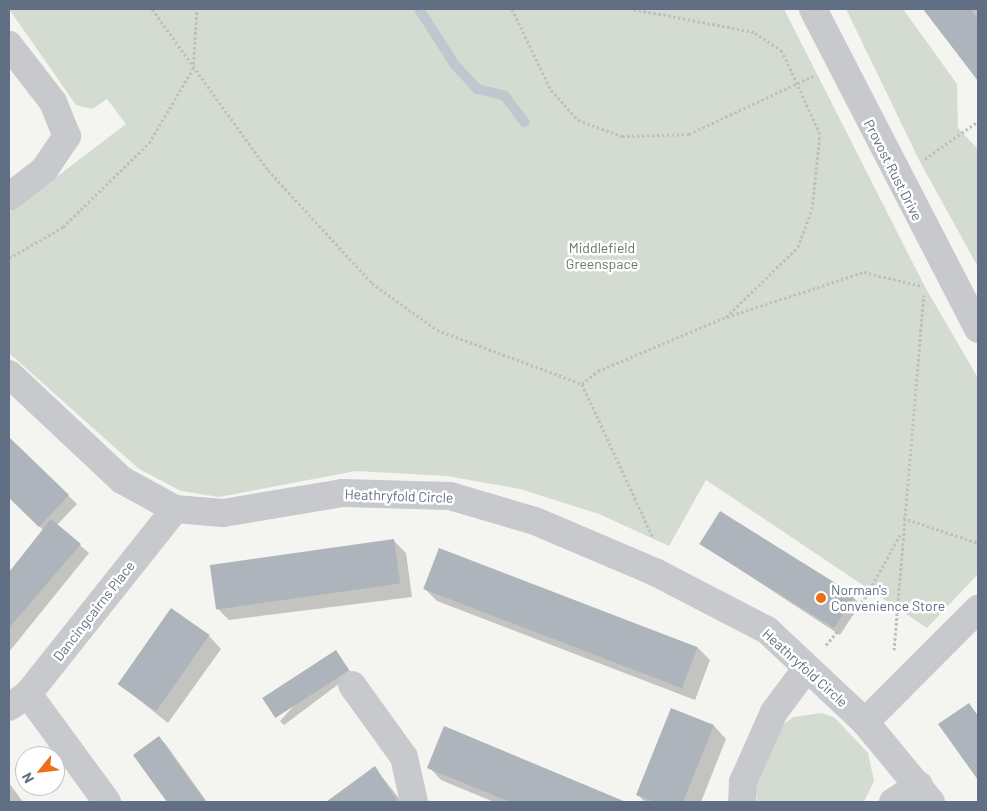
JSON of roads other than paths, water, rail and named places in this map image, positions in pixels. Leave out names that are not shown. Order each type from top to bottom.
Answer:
[{"type":"street","name":"Provost Rust Drive","points":[[813,9],[935,279],[978,329]]},
{"type":"street","points":[[9,44],[53,102],[67,136],[45,169],[9,197]]},
{"type":"street","name":"Heathryfold Circle","points":[[9,374],[122,480],[174,509],[223,513],[342,493],[450,496],[535,521],[655,572],[767,630],[806,669],[865,722],[925,794]]},
{"type":"street","name":"Dancingcairns Place","points":[[18,701],[174,509]]},
{"type":"street","points":[[865,722],[978,609]]},
{"type":"street","points":[[742,802],[743,782],[774,712],[806,669]]},
{"type":"street","points":[[352,685],[404,757],[414,802]]},
{"type":"street","points":[[18,701],[107,802]]},
{"type":"street","points":[[893,802],[925,794]]},
{"type":"waterway","points":[[419,9],[455,65],[477,89],[504,95],[524,122]]},
{"type":"place","name":"Norman's Convenience Store","points":[[821,598]]},
{"type":"park label","name":"Middlefield Greenspace","points":[[602,256]]}]
